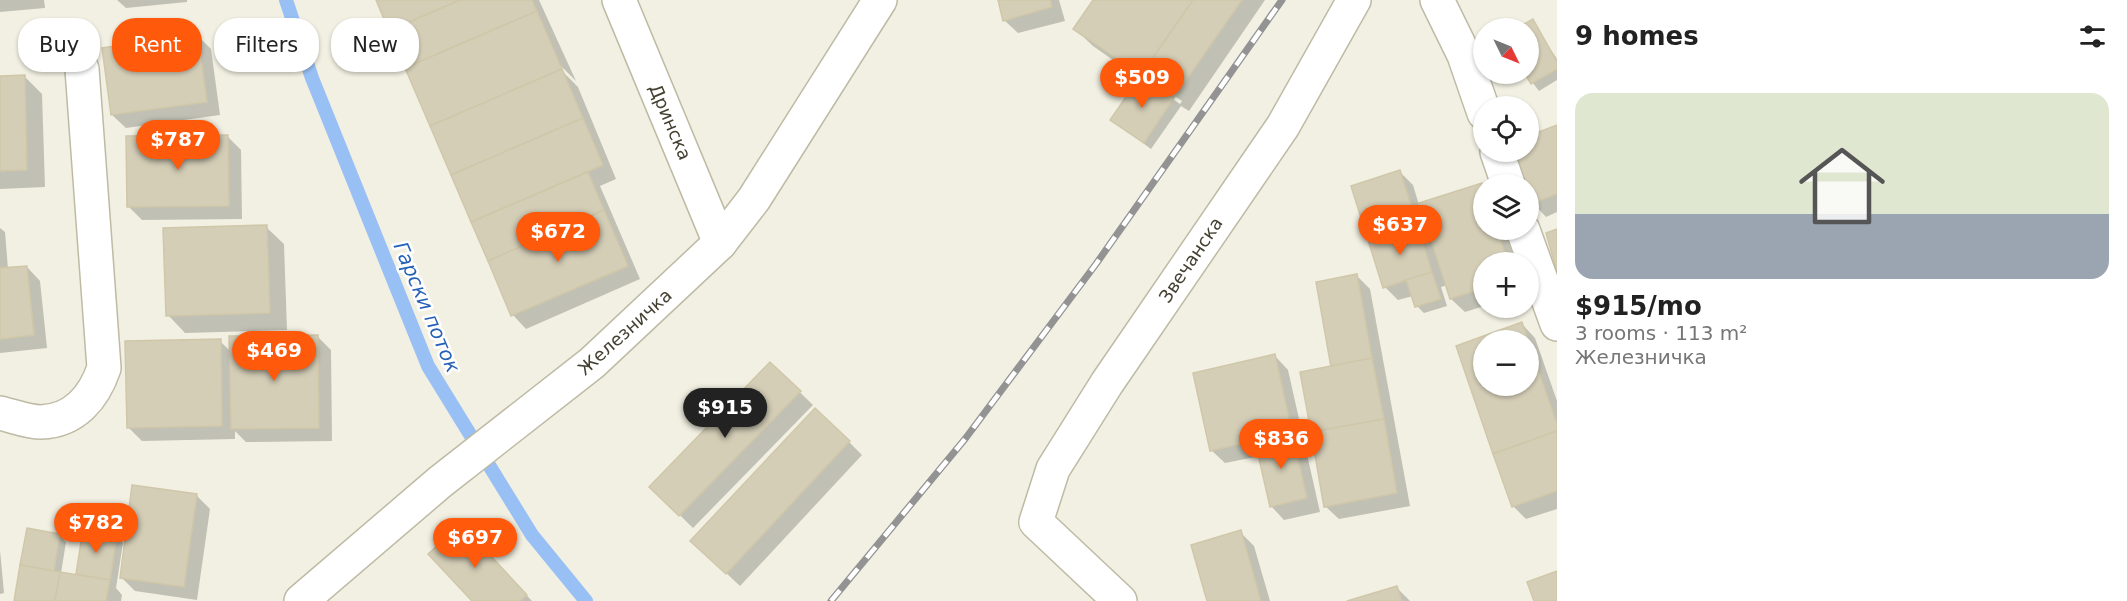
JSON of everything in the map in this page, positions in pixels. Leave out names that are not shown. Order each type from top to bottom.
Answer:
[{"type":"street","name":"Дринска","points":[[619,0],[720,243]]},
{"type":"street","name":"Железничка","points":[[302,601],[440,482],[601,355],[720,243],[754,200],[880,0]]},
{"type":"street","name":"Звечанска","points":[[1120,601],[1036,522],[1053,469],[1107,383],[1283,126],[1354,0]]},
{"type":"street","points":[[1437,0],[1464,56],[1478,96]]},
{"type":"street","points":[[0,412],[39,422],[57,419],[87,401],[98,386],[104,368],[82,72]]},
{"type":"street","points":[[1527,240],[1557,324]]},
{"type":"building","points":[[376,0],[460,0],[419,18],[384,18]]},
{"type":"building","points":[[460,0],[532,0],[537,11],[419,62],[419,18]]},
{"type":"building","points":[[998,0],[1050,0],[1052,7],[1003,21]]},
{"type":"building","points":[[1093,0],[1193,0],[1141,75],[1073,29]]},
{"type":"building","points":[[1193,0],[1242,0],[1174,98],[1141,75]]},
{"type":"building","points":[[537,11],[562,69],[430,126],[407,72],[419,72],[419,62]]},
{"type":"building","points":[[1539,30],[1557,62],[1557,69],[1539,79]]},
{"type":"building","points":[[112,47],[112,72],[202,72],[202,64],[207,102],[111,115],[102,48]]},
{"type":"building","points":[[562,69],[583,118],[451,175],[430,126]]},
{"type":"building","points":[[25,75],[27,170],[0,171],[0,76]]},
{"type":"building","points":[[1141,75],[1174,98],[1144,143],[1110,120]]},
{"type":"building","points":[[583,118],[603,165],[471,222],[451,175]]},
{"type":"building","points":[[1557,125],[1557,194],[1539,201],[1539,174],[1519,174],[1514,162],[1539,162],[1539,132]]},
{"type":"building","points":[[228,135],[229,206],[127,207],[126,136]]},
{"type":"building","points":[[1400,170],[1417,224],[1368,240],[1351,186]]},
{"type":"building","points":[[588,172],[604,210],[488,261],[471,222]]},
{"type":"building","points":[[1473,186],[1473,240],[1500,240],[1505,252],[1473,252],[1473,292],[1450,299],[1419,203]]},
{"type":"building","points":[[604,210],[628,266],[511,316],[488,261]]},
{"type":"building","points":[[1417,224],[1432,272],[1383,288],[1368,240]]},
{"type":"building","points":[[267,225],[270,313],[166,316],[163,228]]},
{"type":"building","points":[[1557,229],[1557,272],[1546,233]]},
{"type":"building","points":[[27,266],[34,335],[0,339],[0,268]]},
{"type":"building","points":[[1432,272],[1441,299],[1415,307],[1406,280]]},
{"type":"building","points":[[1357,274],[1372,358],[1331,367],[1316,282]]},
{"type":"building","points":[[1522,322],[1525,330],[1500,330]]},
{"type":"building","points":[[318,335],[319,428],[231,429],[229,336]]},
{"type":"building","points":[[221,339],[222,426],[127,428],[125,341]]},
{"type":"building","points":[[1473,340],[1473,396],[1456,346]]},
{"type":"building","points":[[1275,354],[1292,432],[1210,451],[1193,373]]},
{"type":"building","points":[[1372,358],[1384,419],[1311,432],[1300,372]]},
{"type":"building","points":[[770,362],[801,391],[679,516],[649,487]]},
{"type":"building","points":[[1539,372],[1557,424],[1557,431],[1493,454],[1473,396],[1539,396]]},
{"type":"building","points":[[815,408],[850,441],[726,574],[690,541]]},
{"type":"building","points":[[1384,419],[1397,493],[1324,507],[1311,432]]},
{"type":"building","points":[[1557,431],[1557,491],[1512,507],[1493,454]]},
{"type":"building","points":[[1292,432],[1307,498],[1270,507],[1255,441]]},
{"type":"building","points":[[132,485],[197,494],[184,587],[120,578]]},
{"type":"building","points":[[461,524],[527,595],[520,601],[472,601],[428,554]]},
{"type":"building","points":[[27,528],[60,534],[54,571],[20,565]]},
{"type":"building","points":[[83,529],[117,535],[110,580],[76,574]]},
{"type":"building","points":[[1241,530],[1261,601],[1207,601],[1191,545]]},
{"type":"building","points":[[20,565],[60,572],[55,601],[14,601]]},
{"type":"building","points":[[1557,571],[1557,601],[1534,601],[1527,582]]},
{"type":"building","points":[[60,572],[110,580],[106,601],[55,601]]},
{"type":"building","points":[[1397,586],[1402,601],[1347,601]]},
{"type":"waterway","name":"Гарски поток","points":[[286,0],[312,78],[428,366],[532,535],[586,601]]},
{"type":"railway","points":[[831,601],[965,439],[1096,264],[1282,0]]}]
